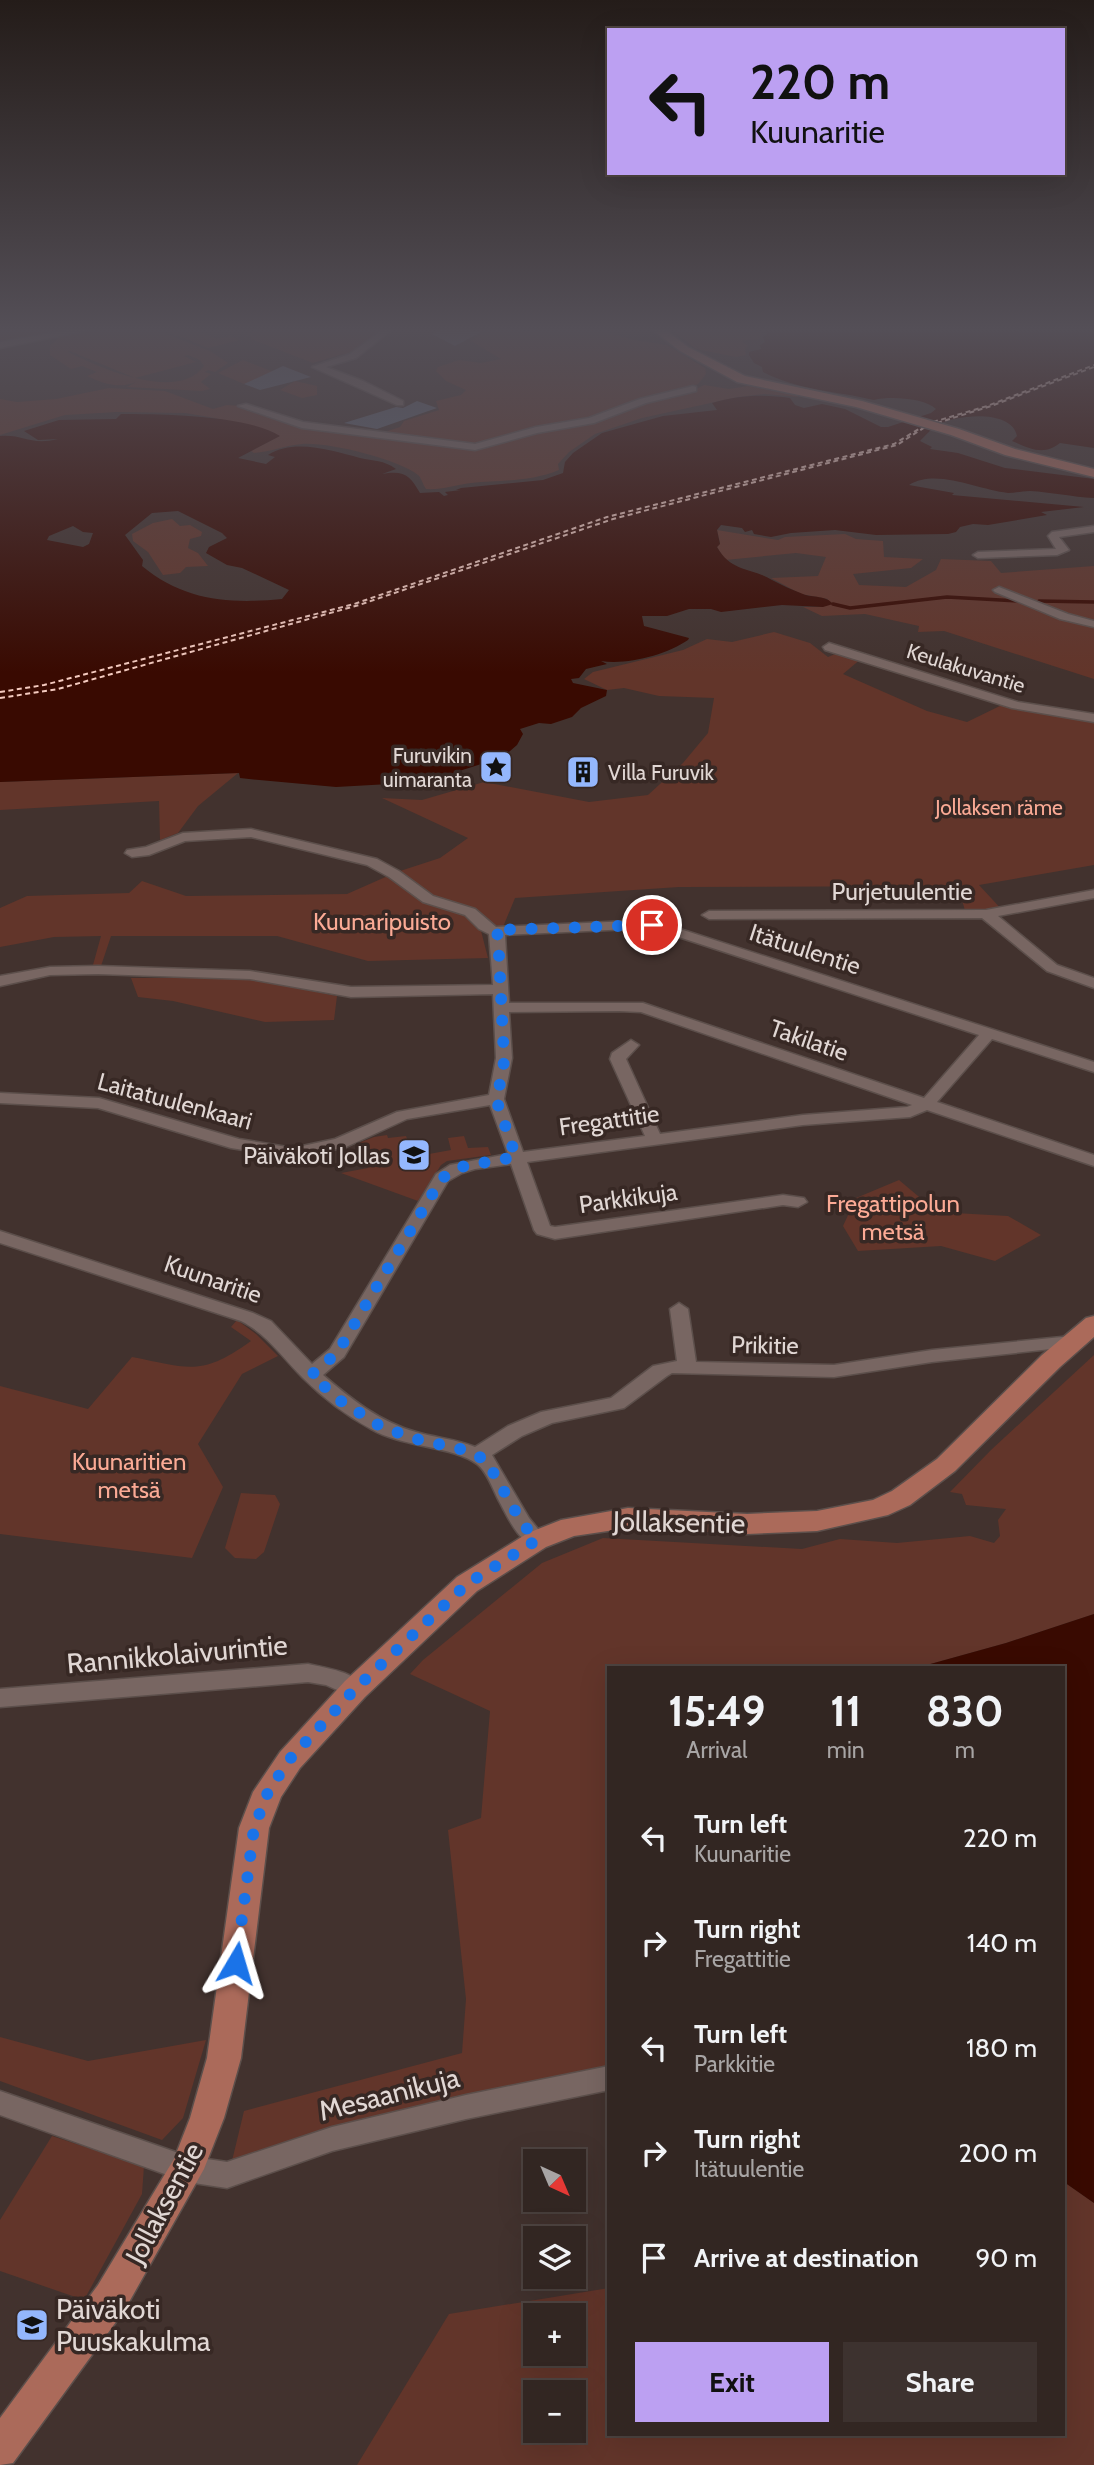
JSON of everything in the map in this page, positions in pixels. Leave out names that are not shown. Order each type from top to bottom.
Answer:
[{"type":"main road","points":[[985,443],[1019,455],[1094,473]]},
{"type":"main road","name":"Jollaksentie","points":[[0,2450],[111,2298],[187,2169],[207,2118],[224,2058],[254,1828],[268,1792],[289,1760],[355,1689],[467,1584],[537,1540],[570,1527],[628,1518],[747,1524],[817,1521],[879,1508],[920,1486],[946,1465],[1083,1333]]},
{"type":"street","points":[[441,443],[475,447],[489,443]]},
{"type":"street","points":[[978,555],[1057,552],[1064,550],[1053,536],[1056,534],[1094,529]]},
{"type":"street","points":[[999,590],[1065,617],[1094,624]]},
{"type":"street","name":"Keulakuvantie","points":[[830,647],[1016,705],[1094,718]]},
{"type":"street","points":[[132,853],[149,851],[183,837],[251,833],[372,862],[394,874],[428,899],[470,912],[484,926],[494,930],[498,935],[503,1072],[496,1099],[516,1157]]},
{"type":"street","name":"Purjetuulentie","points":[[709,915],[986,914],[1094,894]]},
{"type":"street","points":[[986,914],[1052,968],[1094,983]]},
{"type":"street","name":"Itätuulentie","points":[[494,930],[652,925],[1094,1067]]},
{"type":"street","points":[[0,981],[50,971],[98,970],[250,975],[351,992],[500,989]]},
{"type":"street","name":"Takilatie","points":[[501,1008],[643,1008],[1094,1161]]},
{"type":"street","points":[[928,1104],[989,1032]]},
{"type":"street","points":[[631,1045],[618,1059],[654,1138]]},
{"type":"street","name":"Laitatuulenkaari","points":[[0,1098],[99,1103],[237,1144],[293,1153],[340,1143],[403,1115],[496,1099]]},
{"type":"street","name":"Fregattitie","points":[[311,1375],[337,1353],[442,1178],[464,1166],[654,1138],[803,1120],[901,1113],[928,1104]]},
{"type":"street","name":"Parkkikuja","points":[[516,1157],[540,1226],[548,1233],[783,1200],[798,1202]]},
{"type":"street","name":"Kuunaritie","points":[[0,1237],[247,1317],[264,1325],[311,1375],[341,1401],[380,1426],[412,1438],[477,1455]]},
{"type":"street","points":[[679,1309],[687,1366]]},
{"type":"street","name":"Prikitie","points":[[477,1455],[515,1431],[548,1417],[617,1404],[660,1371],[671,1367],[834,1371],[1083,1333]]},
{"type":"street","points":[[477,1455],[491,1467],[522,1523],[537,1540]]},
{"type":"street","name":"Rannikkolaivurintie","points":[[0,1698],[308,1673],[330,1677],[355,1689]]},
{"type":"street","name":"Mesaanikuja","points":[[0,2103],[187,2169],[227,2175],[332,2139],[466,2107],[607,2078]]},
{"type":"green space","points":[[266,443],[438,443],[480,448],[498,443],[582,443],[558,464],[559,470],[548,474],[527,479],[432,489],[426,489],[419,476],[395,463],[345,449],[302,444],[254,453],[251,451]]},
{"type":"green space","points":[[172,519],[180,526],[190,525],[202,532],[201,536],[190,539],[188,548],[198,553],[208,566],[186,567],[180,573],[163,575],[148,552],[133,541],[132,534],[153,523]]},
{"type":"green space","points":[[717,530],[778,540],[785,537],[845,534],[856,539],[883,541],[884,557],[923,559],[911,568],[853,574],[859,585],[906,587],[936,570],[941,559],[991,561],[1001,573],[1094,566],[1094,679],[944,631],[918,632],[919,626],[865,614],[822,616],[803,607],[823,607],[828,599],[801,594],[771,578],[818,576],[826,557],[796,553],[725,560],[717,547],[720,543]]},
{"type":"green space","name":"Jollaksen räme","points":[[774,632],[810,643],[828,657],[840,652],[862,658],[843,674],[927,711],[967,722],[1004,704],[1094,720],[1094,865],[979,885],[1004,912],[966,914],[958,886],[679,887],[515,898],[503,927],[474,918],[447,905],[397,872],[440,858],[468,838],[382,798],[422,800],[484,782],[589,802],[648,795],[683,763],[708,733],[714,698],[659,696],[624,688],[607,690],[584,679],[593,672],[683,650],[707,639],[732,642]]},
{"type":"green space","points":[[238,773],[198,806],[178,833],[160,840],[159,801],[0,810],[0,782]]},
{"type":"green space","name":"Kuunaripuisto","points":[[390,875],[466,914],[480,927],[488,958],[368,961],[277,936],[111,936],[101,966],[93,965],[101,936],[54,937],[0,947],[0,908],[27,896],[129,893],[142,881],[186,896],[347,894]]},
{"type":"green space","points":[[131,978],[244,978],[337,996],[334,1020],[265,1022],[173,1001],[138,997]]},
{"type":"green space","points":[[387,1135],[388,1138],[406,1136],[409,1144],[428,1142],[430,1149],[416,1151],[418,1156],[451,1150],[448,1138],[464,1136],[468,1148],[488,1147],[491,1155],[447,1161],[441,1165],[418,1201],[341,1173],[368,1168],[356,1144]]},
{"type":"green space","name":"Fregattipolun metsä","points":[[899,1180],[937,1212],[1008,1216],[1041,1235],[995,1261],[941,1246],[858,1251],[843,1226],[856,1198]]},
{"type":"green space","name":"Kuunaritien metsä","points":[[237,1320],[278,1356],[242,1374],[198,1444],[223,1487],[192,1558],[0,1534],[0,1386],[88,1409],[132,1357],[194,1367],[206,1365],[234,1352],[251,1341],[231,1327]]},
{"type":"green space","points":[[1094,1355],[1094,1614],[1006,1643],[923,1666],[607,1666],[605,2072],[231,2165],[244,2111],[462,2053],[466,1999],[448,1830],[481,1818],[490,1711],[410,1674],[423,1660],[542,1563],[603,1538],[802,1549],[840,1539],[897,1543],[970,1536],[994,1543],[1000,1536],[998,1520],[1006,1509],[966,1505],[962,1494],[950,1492],[991,1450]]},
{"type":"green space","points":[[241,1493],[275,1495],[280,1504],[264,1552],[256,1559],[235,1558],[225,1548]]},
{"type":"green space","points":[[0,2037],[88,2061],[206,2040],[183,2118],[162,2140],[0,2081]]},
{"type":"green space","points":[[52,2136],[144,2166],[142,2194],[84,2300],[0,2271],[0,2220]]},
{"type":"green space","points":[[1065,2183],[1094,2203],[1094,2465],[357,2465],[449,2314],[607,2288],[607,2436],[1065,2436]]},
{"type":"shaded area","points":[[0,443],[267,443],[238,458],[266,464],[275,457],[268,455],[290,447],[326,449],[387,464],[396,469],[382,474],[401,474],[410,478],[420,493],[439,492],[444,496],[448,495],[445,492],[461,488],[543,480],[563,473],[565,462],[587,443],[924,443],[932,447],[930,449],[958,453],[1005,468],[1094,479],[1094,498],[1030,491],[1008,493],[945,479],[932,479],[909,485],[954,493],[952,495],[1084,507],[1041,512],[1047,515],[988,525],[973,524],[948,534],[876,535],[835,530],[771,537],[754,534],[752,530],[745,532],[742,528],[721,525],[717,530],[720,544],[717,547],[729,561],[795,591],[827,599],[833,604],[823,607],[782,605],[721,612],[689,609],[667,616],[642,616],[644,626],[689,638],[658,654],[623,662],[601,661],[607,664],[586,669],[579,678],[571,679],[573,683],[607,690],[606,696],[581,708],[572,717],[520,729],[523,734],[517,745],[503,757],[425,782],[336,787],[240,778],[239,773],[0,782]],"holes":[[[178,511],[227,538],[209,547],[206,553],[227,565],[242,568],[289,590],[282,599],[226,600],[208,598],[174,587],[142,566],[143,560],[125,535],[152,513]],[[73,526],[83,532],[93,533],[89,544],[83,547],[47,540],[49,536]]]},
{"type":"shaded area","points":[[1017,443],[1060,443],[1048,449],[1031,449]]},
{"type":"shaded area","points":[[1060,443],[1094,443],[1094,448]]},
{"type":"shaded area","points":[[1094,1614],[1094,2203],[1065,2183],[1065,1666],[923,1666],[1006,1643]]},
{"type":"building","name":"Villa Furuvik","points":[[584,764],[600,768],[588,780],[571,776]]},
{"type":"waterway","points":[[833,604],[850,608],[947,597],[1020,601]]},
{"type":"waterway","points":[[1039,601],[1094,602]]},
{"type":"ferry route","points":[[0,692],[44,685],[354,604],[607,517],[896,443]]},
{"type":"ferry route","points":[[0,698],[58,689],[359,605],[613,519],[900,443]]},
{"type":"place","name":"Furuvikin uimaranta","points":[[496,767]]},
{"type":"place","name":"Villa Furuvik","points":[[583,772]]},
{"type":"place","name":"Päiväkoti Jollas","points":[[414,1155]]},
{"type":"place","name":"Päiväkoti Puuskakulma","points":[[32,2325]]},
{"type":"route","points":[[236,1963],[254,1828],[268,1792],[289,1760],[355,1689],[467,1584],[537,1540],[522,1523],[486,1460],[464,1450],[412,1438],[380,1426],[341,1401],[311,1375],[337,1353],[442,1178],[448,1172],[464,1166],[516,1157],[496,1099],[504,1058],[498,935],[494,930],[652,925]]}]
